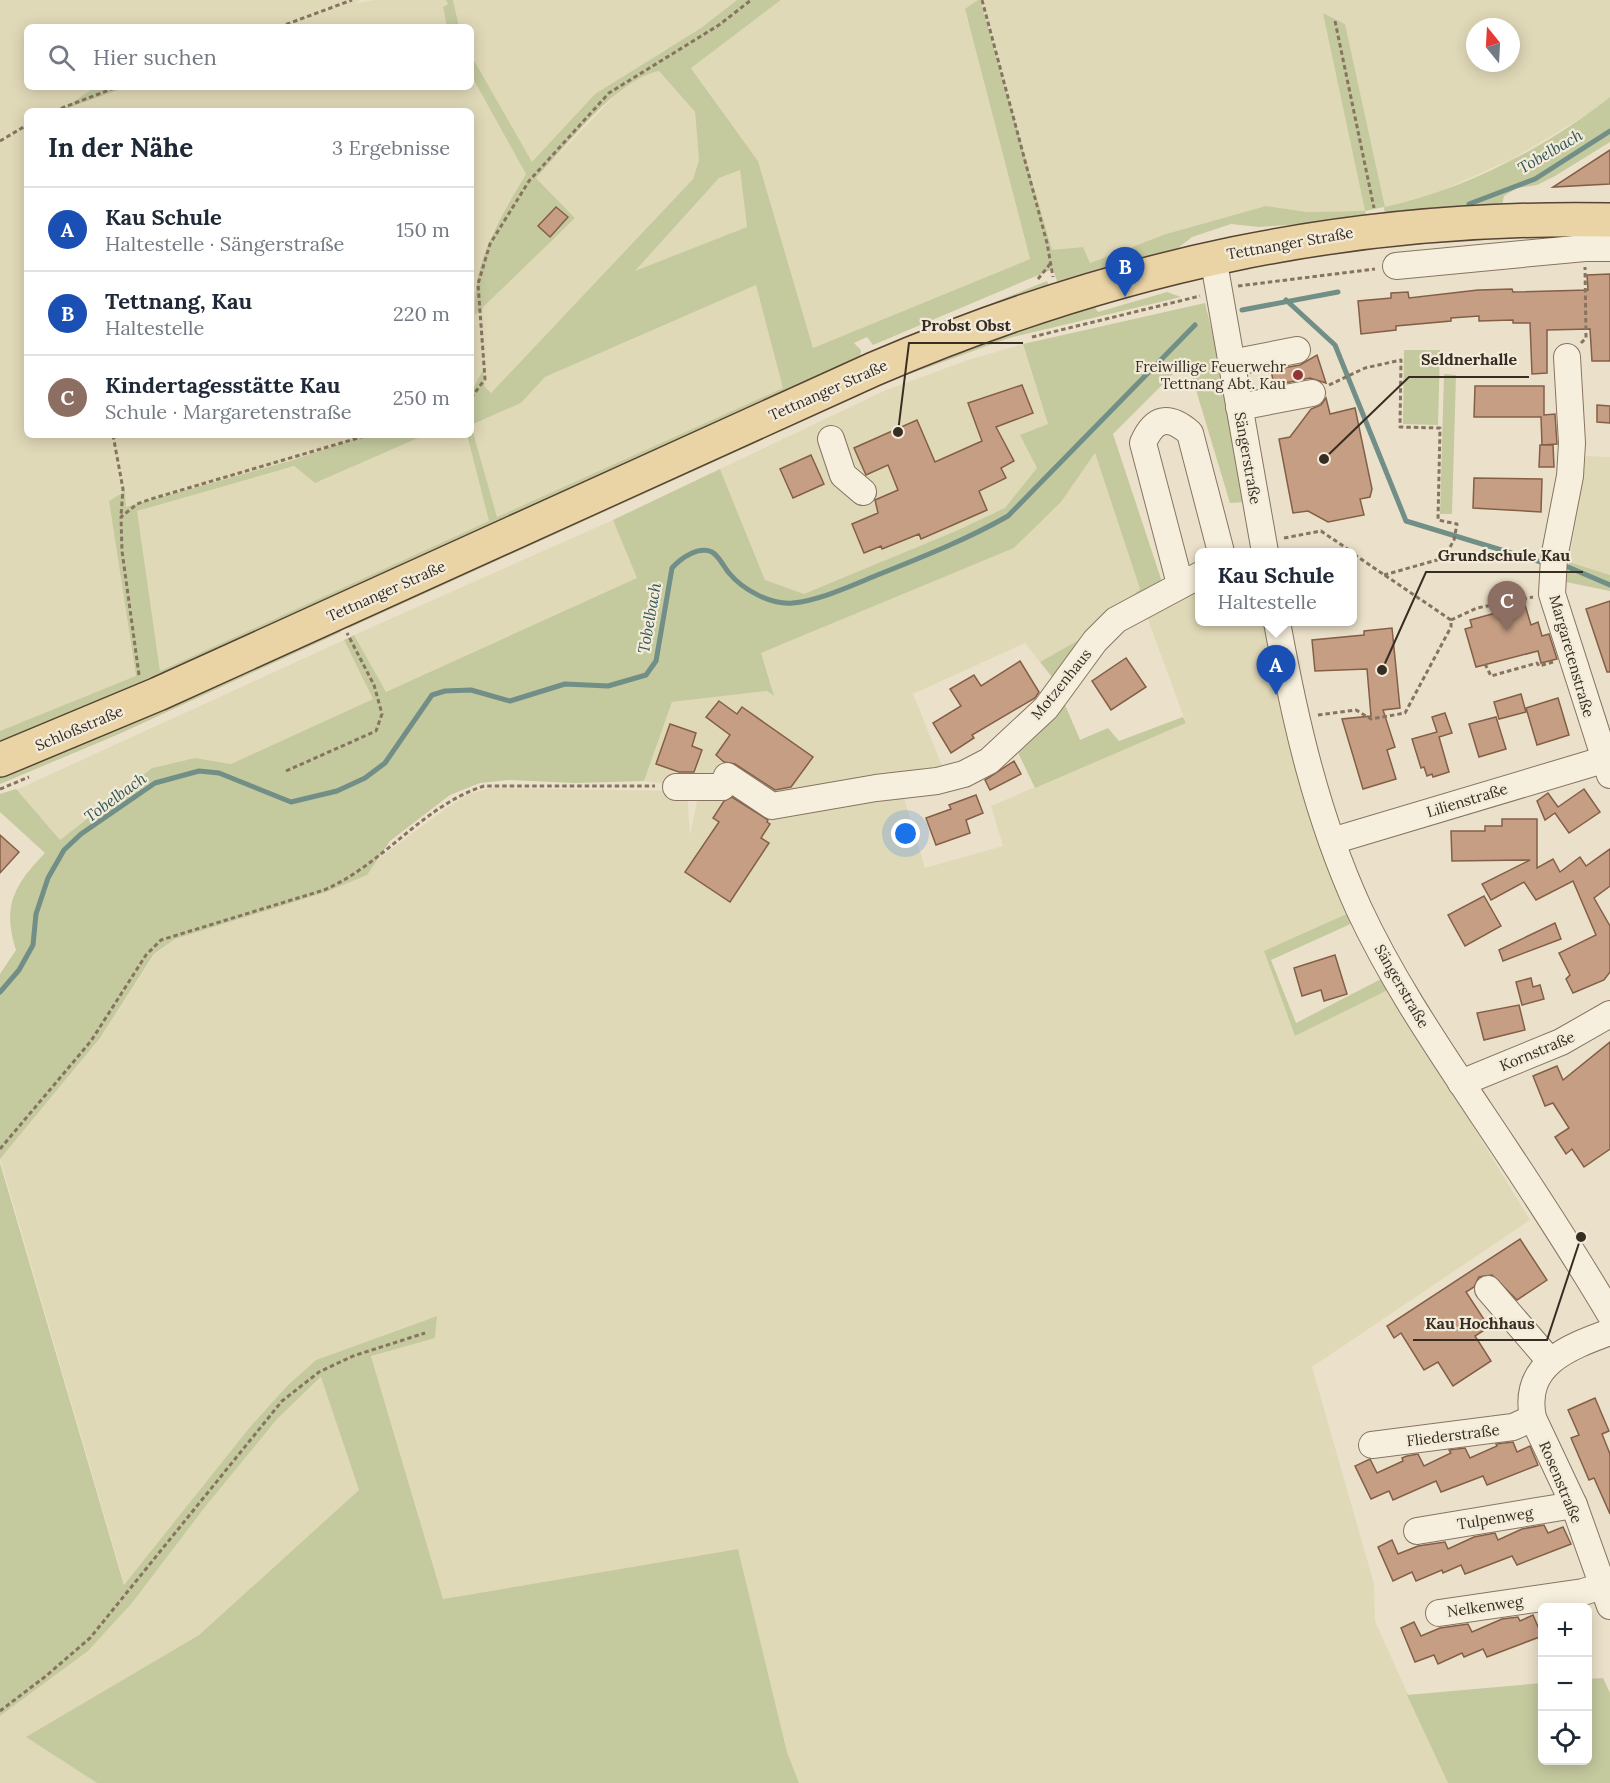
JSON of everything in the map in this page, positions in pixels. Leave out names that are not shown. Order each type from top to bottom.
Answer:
[{"type":"main road","name":"Tettnanger Straße","points":[[152,697],[874,369],[945,339],[1059,298],[1213,256],[1371,230],[1474,221],[1610,220]]},
{"type":"main road","name":"Schloßstraße","points":[[0,760],[152,697]]},
{"type":"street","points":[[1396,266],[1598,248]]},
{"type":"street","name":"Sängerstraße","points":[[1213,256],[1239,406],[1257,548]]},
{"type":"street","points":[[1231,363],[1297,350]]},
{"type":"street","name":"Margaretenstraße","points":[[1567,357],[1572,443],[1570,476],[1554,558],[1552,594],[1607,767]]},
{"type":"street","points":[[1239,406],[1312,393]]},
{"type":"street","points":[[1190,580],[1143,443],[1149,429],[1161,421],[1177,422],[1190,433],[1220,548]]},
{"type":"street","points":[[831,439],[843,475],[863,492]]},
{"type":"street","name":"Motzenhaus","points":[[676,787],[722,787],[727,776],[772,806],[876,788],[937,782],[964,774],[989,761],[1046,708],[1095,641],[1116,620],[1190,580]]},
{"type":"street","name":"Sängerstraße","points":[[1278,626],[1312,784],[1359,909],[1383,955],[1461,1083],[1567,1241],[1610,1314]]},
{"type":"street","name":"Lilienstraße","points":[[1332,841],[1607,767]]},
{"type":"street","name":"Kornstraße","points":[[1461,1083],[1561,1042],[1610,1014]]},
{"type":"street","points":[[1488,1289],[1550,1361]]},
{"type":"street","name":"Rosenstraße","points":[[1606,1596],[1574,1505],[1533,1418],[1531,1406],[1539,1373],[1550,1361],[1574,1345],[1610,1332]]},
{"type":"street","name":"Fliederstraße","points":[[1372,1445],[1513,1427],[1533,1418]]},
{"type":"street","name":"Tulpenweg","points":[[1417,1531],[1574,1505]]},
{"type":"street","name":"Nelkenweg","points":[[1439,1613],[1583,1592],[1606,1596]]},
{"type":"path","points":[[287,24],[352,0]]},
{"type":"path","points":[[474,394],[484,380],[478,310],[478,284],[483,264],[499,227],[529,181],[609,93],[719,24],[751,0]]},
{"type":"path","points":[[982,0],[1047,243],[1059,298]]},
{"type":"path","points":[[1335,21],[1374,211],[1371,230]]},
{"type":"path","points":[[63,108],[109,90]]},
{"type":"path","points":[[0,141],[24,127]]},
{"type":"path","points":[[1567,357],[1586,338],[1598,248]]},
{"type":"path","points":[[1023,339],[1243,285],[1396,266]]},
{"type":"path","points":[[1341,380],[1401,360],[1400,427],[1440,428],[1437,520],[1457,524],[1454,540],[1444,558],[1384,574]]},
{"type":"path","points":[[114,438],[123,489],[122,551],[133,638],[152,697]]},
{"type":"path","points":[[121,517],[137,504],[151,499],[358,438]]},
{"type":"path","points":[[1261,548],[1321,531],[1345,548]]},
{"type":"path","points":[[1357,556],[1451,620]]},
{"type":"path","points":[[1451,620],[1477,608],[1520,599]]},
{"type":"path","points":[[1296,718],[1356,710],[1371,718],[1405,713],[1451,627],[1451,620]]},
{"type":"path","points":[[286,771],[376,731],[382,714],[374,685],[347,633]]},
{"type":"path","points":[[1485,664],[1491,676],[1571,657]]},
{"type":"path","points":[[0,1149],[91,1041],[146,955],[161,940],[344,882],[437,810],[465,792],[484,786],[507,784],[676,787]]},
{"type":"path","points":[[0,1711],[90,1638],[282,1401],[319,1372],[353,1356],[425,1333]]},
{"type":"shaded area","points":[[0,0],[361,0],[355,3],[376,0],[446,0],[448,4],[443,8],[446,24],[24,24],[24,90],[91,90],[64,108],[24,108],[24,438],[357,438],[293,460],[125,508],[124,491],[109,501],[136,677],[0,731]]},
{"type":"shaded area","points":[[453,0],[737,0],[701,28],[595,94],[532,163],[474,60],[474,24],[458,24]]},
{"type":"shaded area","points":[[781,0],[978,0],[965,10],[1030,259],[813,348],[758,161],[691,67]]},
{"type":"shaded area","points":[[980,0],[1610,0],[1610,97],[1590,113],[1512,159],[1421,200],[1385,207],[1345,24],[1324,13],[1365,211],[1307,212],[1266,206],[1166,234],[1090,263],[1083,247],[1052,251]]},
{"type":"shaded area","points":[[659,71],[695,112],[699,160],[693,179],[491,393],[485,387],[483,371],[474,387],[474,292],[575,218],[536,178],[623,87],[647,73]]},
{"type":"shaded area","points":[[474,80],[526,174],[492,233],[474,292],[474,108],[70,108],[119,90],[474,90]]},
{"type":"shaded area","points":[[740,169],[747,227],[634,272],[719,178]]},
{"type":"shaded area","points":[[756,285],[784,388],[497,517],[474,436],[474,424],[521,403],[545,377]]},
{"type":"shaded area","points":[[1023,344],[1048,424],[1037,468],[1007,514],[792,600],[773,599],[720,469],[884,391],[968,360]]},
{"type":"shaded area","points":[[418,438],[468,438],[489,521],[160,671],[136,510],[294,466],[315,483]]},
{"type":"shaded area","points":[[1095,453],[1140,589],[1084,637],[1040,662],[1025,643],[913,694],[945,773],[901,788],[925,868],[1003,846],[991,806],[1186,723],[1144,609],[1195,585],[1195,626],[1268,626],[1288,742],[1331,867],[1351,912],[1264,951],[1295,1036],[1390,989],[1530,1220],[1312,1367],[1374,1584],[1375,1621],[1448,1783],[799,1783],[787,1752],[738,1549],[443,1599],[371,1355],[435,1338],[436,1316],[316,1360],[288,1385],[250,1427],[125,1586],[0,1159],[100,1038],[155,954],[175,939],[325,892],[366,875],[378,859],[445,809],[468,794],[491,788],[687,791],[690,835],[700,788],[644,781],[672,702],[767,691],[773,695],[760,653],[1014,548],[1061,502]]},
{"type":"shaded area","points":[[1586,456],[1610,457],[1610,575],[1569,562]]},
{"type":"shaded area","points":[[613,520],[638,578],[386,693],[354,635]]},
{"type":"shaded area","points":[[344,640],[373,699],[231,764],[195,758],[152,768],[60,840],[16,790]]},
{"type":"shaded area","points":[[322,1377],[359,1490],[199,1635],[27,1737],[97,1783],[0,1783],[0,1716],[88,1651],[132,1603],[205,1507],[278,1418]]},
{"type":"green space","points":[[446,0],[453,0],[458,24],[446,24],[443,7],[448,4]]},
{"type":"green space","points":[[737,0],[781,0],[691,68],[758,161],[813,348],[1030,259],[965,9],[978,0],[980,0],[1052,250],[1083,247],[1090,263],[1166,234],[1266,206],[1307,212],[1365,211],[1367,219],[1259,227],[1231,224],[1192,237],[1168,256],[1059,287],[1053,269],[873,345],[867,337],[854,343],[861,350],[860,358],[852,365],[0,747],[0,731],[136,676],[109,501],[125,491],[126,507],[293,460],[357,438],[418,438],[315,483],[294,466],[137,511],[160,671],[489,521],[468,438],[474,438],[474,436],[497,517],[783,388],[756,285],[545,377],[521,403],[474,424],[474,386],[483,370],[485,387],[491,393],[693,179],[699,160],[695,112],[659,71],[642,77],[626,87],[593,116],[536,178],[575,218],[475,315],[475,296],[483,259],[498,224],[526,174],[474,80],[474,60],[532,162],[595,94],[701,28]],"holes":[[[740,170],[747,227],[635,271],[719,178]]]},
{"type":"green space","points":[[1323,13],[1345,24],[1385,207],[1444,190],[1504,164],[1560,133],[1610,97],[1610,142],[1555,176],[1537,185],[1517,188],[1504,196],[1501,210],[1385,216],[1384,207],[1365,211]]},
{"type":"green space","points":[[91,90],[119,90],[68,108],[64,108]]},
{"type":"green space","points":[[1047,281],[1050,289],[887,351],[890,344]]},
{"type":"green space","points":[[1167,292],[1181,297],[1009,338],[893,380],[891,373],[972,339],[1094,306],[1098,312]]},
{"type":"green space","points":[[1205,303],[1227,394],[1246,502],[1230,503],[1187,360],[1113,434],[1163,585],[1056,682],[1040,662],[1084,637],[1140,589],[1095,453],[1061,502],[1014,548],[761,653],[774,696],[767,691],[672,702],[644,781],[575,783],[509,780],[480,783],[450,795],[390,841],[367,875],[326,892],[175,939],[154,954],[100,1038],[0,1159],[0,974],[16,950],[10,921],[14,897],[25,875],[45,853],[0,812],[0,794],[16,789],[60,840],[152,768],[195,758],[231,764],[373,699],[344,640],[354,635],[386,692],[637,578],[613,520],[720,469],[765,580],[804,594],[956,531],[1005,508],[1037,468],[1020,435],[1048,424],[1023,344]]},
{"type":"green space","points":[[1404,350],[1440,350],[1438,425],[1403,424]]},
{"type":"green space","points":[[1444,374],[1456,375],[1452,514],[1440,514]]},
{"type":"green space","points":[[854,389],[861,395],[349,628],[345,621]]},
{"type":"green space","points":[[1569,562],[1610,575],[1610,591],[1566,582]]},
{"type":"green space","points":[[337,625],[341,632],[119,734],[0,784],[0,770]]},
{"type":"green space","points":[[1060,693],[1080,740],[1108,728],[1119,741],[1183,717],[1186,723],[1035,788],[1012,740]]},
{"type":"green space","points":[[1351,912],[1355,922],[1271,960],[1296,1023],[1385,977],[1390,989],[1295,1036],[1264,951]]},
{"type":"green space","points":[[0,1163],[124,1585],[250,1427],[288,1385],[316,1360],[437,1316],[435,1338],[371,1356],[443,1599],[738,1549],[787,1752],[799,1783],[97,1783],[26,1737],[199,1635],[359,1490],[321,1377],[278,1418],[205,1507],[132,1603],[88,1651],[0,1716]]},
{"type":"green space","points":[[1603,1678],[1610,1693],[1610,1783],[1448,1783],[1407,1695],[1538,1683],[1538,1765],[1592,1765],[1592,1679]]},
{"type":"building","points":[[1610,150],[1610,184],[1553,187]]},
{"type":"building","points":[[556,207],[568,217],[550,237],[538,226]]},
{"type":"building","points":[[1610,274],[1610,361],[1592,361],[1590,329],[1547,330],[1547,373],[1532,374],[1530,323],[1513,323],[1513,320],[1479,321],[1479,316],[1396,326],[1396,330],[1361,334],[1358,301],[1391,298],[1391,293],[1408,292],[1409,298],[1478,290],[1512,289],[1513,292],[1588,290],[1587,275]]},
{"type":"building","points":[[1317,355],[1326,383],[1310,378],[1274,385],[1271,370],[1300,365]]},
{"type":"building","points":[[1022,385],[1033,413],[996,427],[1014,461],[1001,468],[1006,478],[979,491],[987,510],[921,539],[919,534],[882,549],[881,546],[864,553],[852,524],[878,513],[875,500],[898,490],[888,465],[866,475],[854,448],[917,420],[935,462],[982,441],[968,403]]},
{"type":"building","points":[[1475,386],[1544,386],[1544,415],[1555,414],[1557,444],[1542,445],[1541,417],[1474,417]]},
{"type":"building","points":[[1326,398],[1330,414],[1355,408],[1372,489],[1370,497],[1360,499],[1364,515],[1328,522],[1308,511],[1293,513],[1279,439],[1290,437],[1311,409],[1321,405]]},
{"type":"building","points":[[1597,405],[1610,406],[1610,423],[1597,422]]},
{"type":"building","points":[[1540,445],[1553,445],[1554,467],[1539,467]]},
{"type":"building","points":[[811,455],[824,484],[793,498],[780,469]]},
{"type":"building","points":[[1474,478],[1542,479],[1541,512],[1473,508]]},
{"type":"building","points":[[1610,601],[1610,672],[1607,672],[1586,609]]},
{"type":"building","points":[[1525,605],[1531,625],[1538,622],[1542,636],[1549,634],[1557,659],[1541,663],[1538,651],[1476,667],[1465,629],[1472,627],[1470,620]]},
{"type":"building","points":[[1392,628],[1400,708],[1383,710],[1395,747],[1387,750],[1396,779],[1363,789],[1342,719],[1371,716],[1367,669],[1315,671],[1312,640],[1364,635],[1364,631]]},
{"type":"building","points":[[1126,658],[1146,687],[1111,710],[1092,681]]},
{"type":"building","points":[[1020,661],[1039,692],[1035,698],[972,735],[974,738],[951,753],[933,723],[961,706],[950,689],[974,675],[981,686]]},
{"type":"building","points":[[1521,694],[1526,712],[1499,719],[1494,702]]},
{"type":"building","points":[[1558,698],[1569,735],[1537,745],[1526,708]]},
{"type":"building","points":[[719,701],[737,714],[742,707],[813,757],[791,787],[775,790],[735,764],[724,762],[716,755],[730,735],[706,717]]},
{"type":"building","points":[[1445,713],[1452,733],[1439,737],[1449,772],[1433,777],[1432,774],[1427,776],[1424,767],[1421,768],[1412,739],[1437,732],[1432,717]]},
{"type":"building","points":[[1496,717],[1506,749],[1479,757],[1469,724]]},
{"type":"building","points":[[670,724],[696,733],[692,746],[702,750],[694,772],[679,772],[656,764]]},
{"type":"building","points":[[1014,761],[1021,774],[990,790],[985,780]]},
{"type":"building","points":[[1584,789],[1600,812],[1569,833],[1555,813],[1545,820],[1537,801],[1548,793],[1558,807]]},
{"type":"building","points":[[976,795],[983,813],[966,820],[970,833],[936,845],[926,818],[951,809],[949,805]]},
{"type":"building","points":[[732,797],[768,820],[770,824],[761,838],[769,843],[730,902],[685,872],[719,822],[713,818],[724,801]]},
{"type":"building","points":[[1502,819],[1537,819],[1537,868],[1553,859],[1560,872],[1580,857],[1586,866],[1610,849],[1610,886],[1594,898],[1610,926],[1610,972],[1604,980],[1573,993],[1566,979],[1570,975],[1559,953],[1596,935],[1573,881],[1536,900],[1524,882],[1491,900],[1482,884],[1530,860],[1452,861],[1451,831],[1485,831],[1485,826],[1502,826]]},
{"type":"building","points":[[0,835],[19,852],[0,873]]},
{"type":"building","points":[[1484,896],[1501,926],[1465,946],[1448,915]]},
{"type":"building","points":[[1555,923],[1561,939],[1503,961],[1499,950]]},
{"type":"building","points":[[1335,955],[1347,994],[1324,1001],[1321,990],[1302,996],[1294,968]]},
{"type":"building","points":[[1531,978],[1533,987],[1540,985],[1544,999],[1522,1005],[1516,982]]},
{"type":"building","points":[[1519,1005],[1525,1030],[1484,1040],[1477,1013]]},
{"type":"building","points":[[1610,1042],[1610,1149],[1584,1167],[1572,1149],[1566,1154],[1555,1137],[1569,1128],[1553,1103],[1545,1106],[1533,1076],[1557,1066],[1563,1080]]},
{"type":"building","points":[[1520,1239],[1547,1280],[1517,1300],[1492,1275],[1479,1277],[1474,1287],[1466,1292],[1489,1327],[1475,1336],[1491,1361],[1453,1386],[1438,1362],[1424,1370],[1401,1333],[1394,1338],[1387,1326]]},
{"type":"building","points":[[1595,1398],[1609,1431],[1602,1434],[1610,1454],[1610,1514],[1594,1478],[1589,1480],[1571,1438],[1579,1435],[1568,1410]]},
{"type":"building","points":[[1513,1442],[1517,1452],[1530,1446],[1538,1465],[1487,1485],[1483,1476],[1441,1492],[1436,1481],[1393,1500],[1389,1491],[1371,1499],[1355,1466],[1370,1459],[1377,1473],[1403,1461],[1402,1458],[1418,1454],[1424,1466],[1451,1453],[1449,1450],[1465,1448],[1470,1458],[1497,1446],[1496,1444]]},
{"type":"building","points":[[1544,1525],[1548,1533],[1563,1527],[1571,1544],[1517,1565],[1512,1556],[1465,1574],[1461,1565],[1416,1581],[1412,1572],[1393,1581],[1378,1547],[1392,1540],[1398,1554],[1418,1546],[1445,1542],[1448,1549],[1474,1537],[1495,1533],[1498,1540],[1522,1529]]},
{"type":"building","points":[[1533,1615],[1538,1627],[1538,1638],[1487,1657],[1483,1649],[1464,1657],[1462,1653],[1438,1664],[1434,1655],[1415,1662],[1401,1628],[1414,1622],[1421,1636],[1440,1628],[1468,1624],[1472,1632],[1502,1619],[1518,1617],[1520,1621]]},
{"type":"waterway","name":"Tobelbach","points":[[1469,204],[1535,179],[1610,131]]},
{"type":"waterway","name":"Tobelbach","points":[[1242,310],[1338,292]]},
{"type":"waterway","points":[[1286,300],[1335,345],[1406,521],[1541,562]]},
{"type":"waterway","name":"Tobelbach","points":[[0,992],[19,970],[33,945],[36,914],[48,878],[64,850],[81,834],[155,783],[199,771],[219,773],[291,802],[337,791],[365,778],[385,763],[432,695],[445,691],[471,690],[510,701],[565,684],[608,686],[646,675],[656,661],[672,568],[680,560],[696,552],[712,552],[735,579],[758,595],[776,602],[793,603],[835,592],[943,548],[1008,516],[1195,325]]},
{"type":"waterway","points":[[1568,567],[1610,585]]},
{"type":"place","name":"Tettnang, Kau","points":[[1125,297]]},
{"type":"place","name":"Freiwillige Feuerwehr Tettnang Abt. Kau","points":[[1298,375]]},
{"type":"place","name":"Probst Obst","points":[[898,432]]},
{"type":"place","name":"Seldnerhalle","points":[[1324,459]]},
{"type":"place","name":"Kindertagesstätte Kau","points":[[1507,631]]},
{"type":"place","name":"Grundschule Kau","points":[[1382,670]]},
{"type":"place","name":"Kau Schule","points":[[1276,695]]},
{"type":"place","name":"Kau Hochhaus","points":[[1581,1237]]}]
